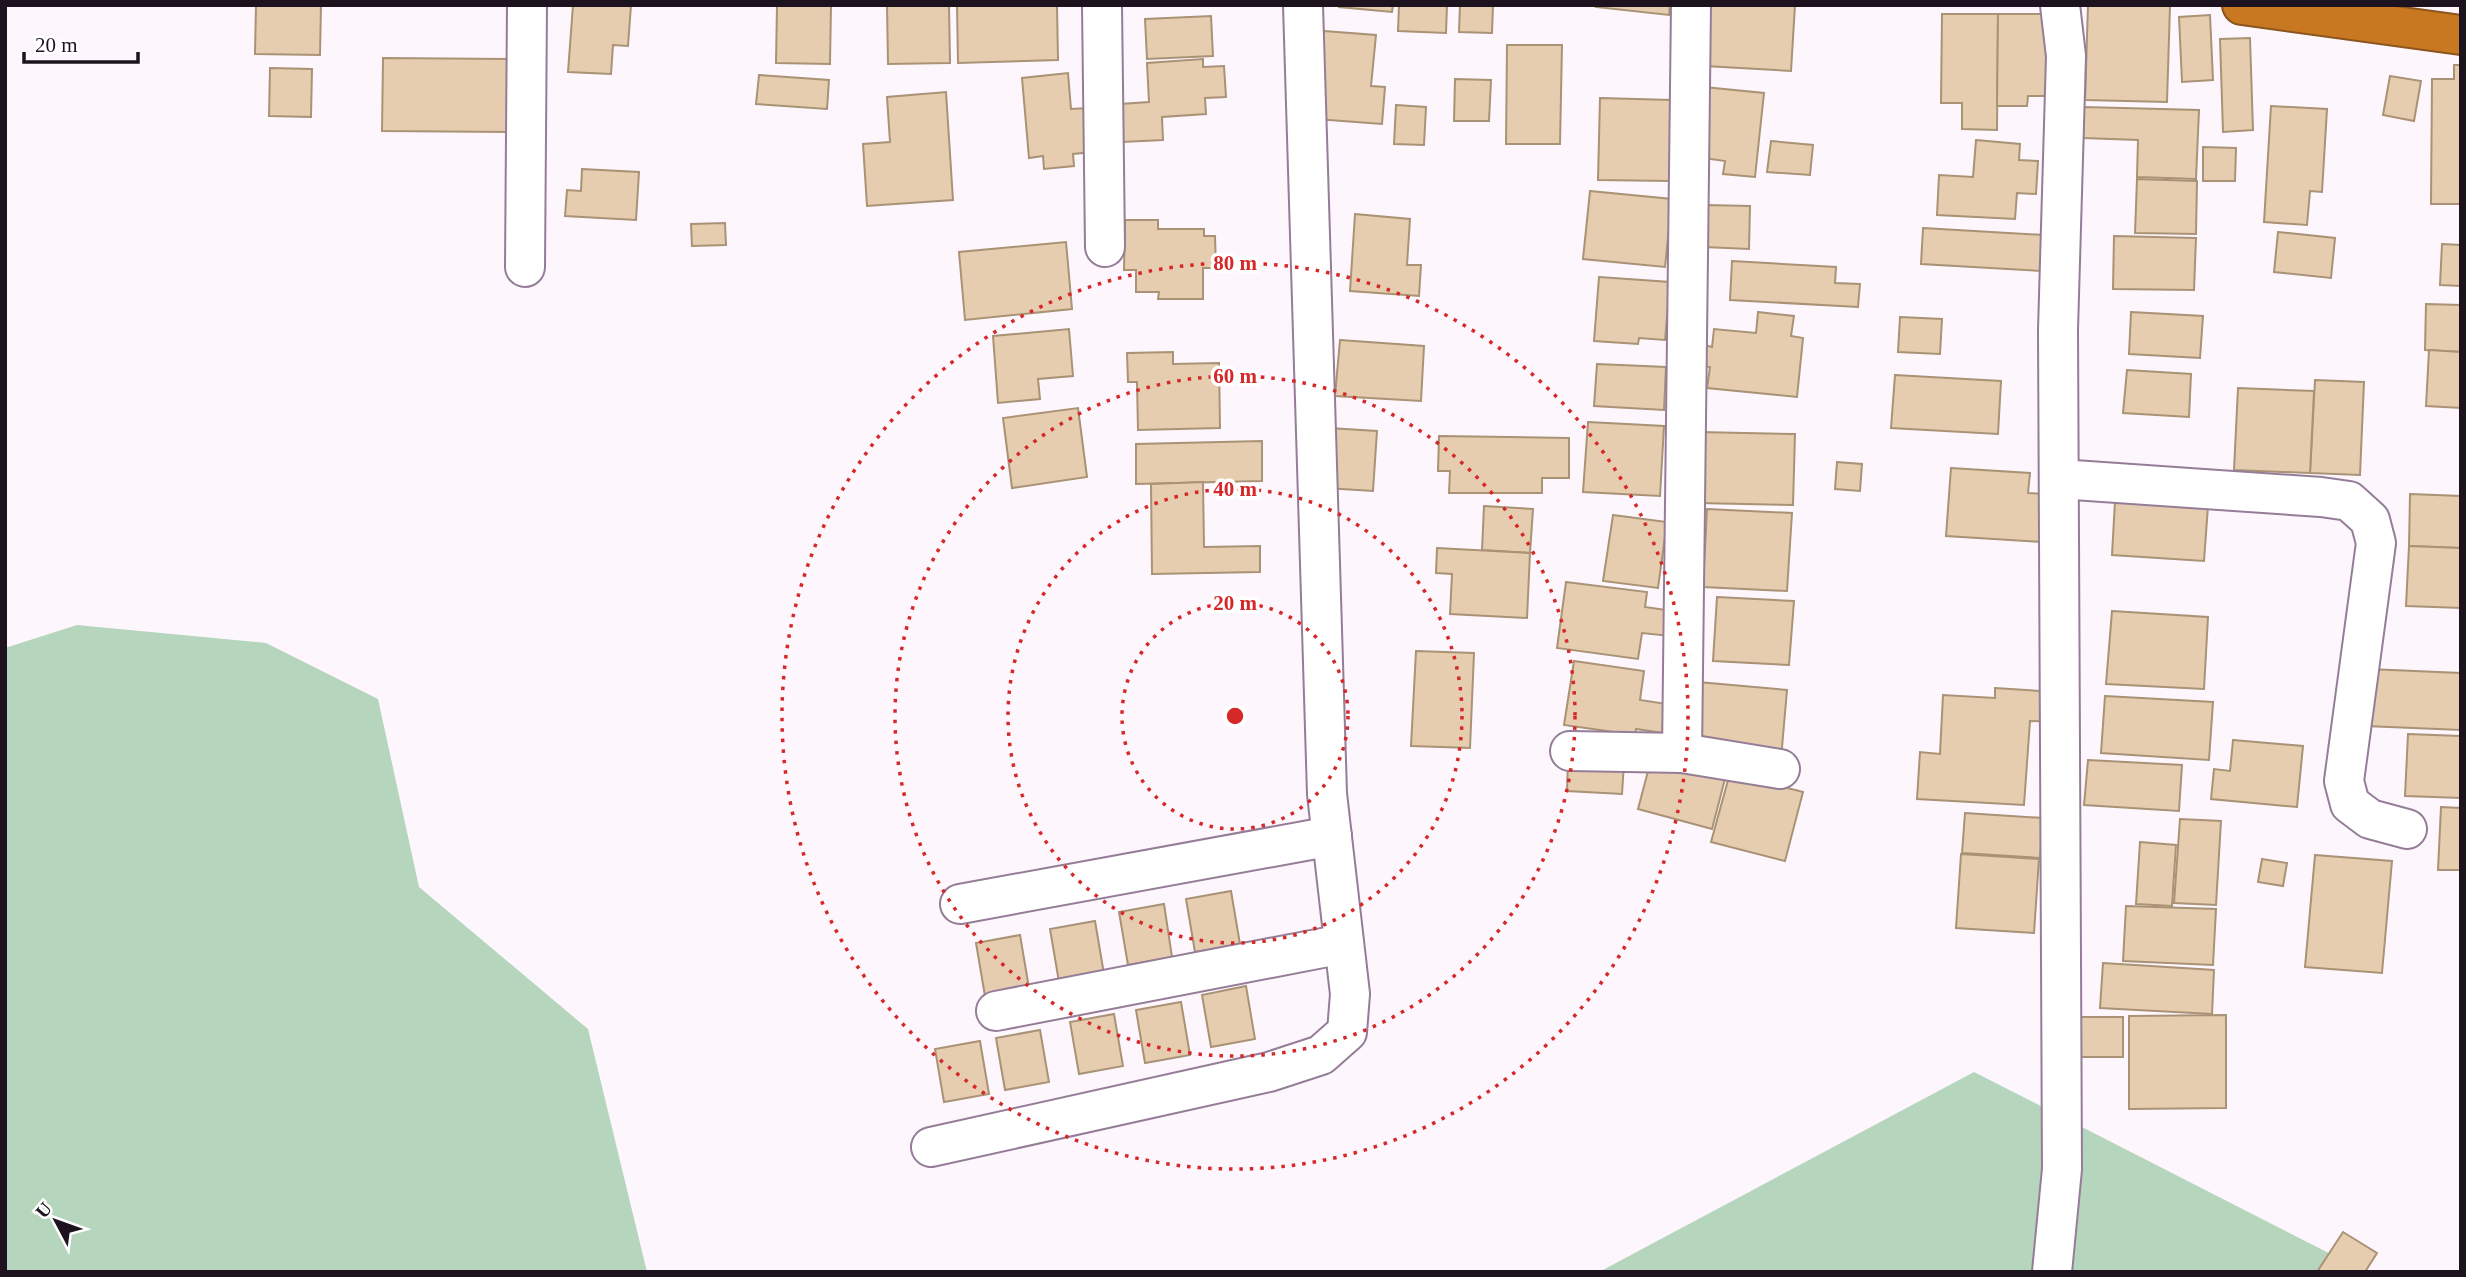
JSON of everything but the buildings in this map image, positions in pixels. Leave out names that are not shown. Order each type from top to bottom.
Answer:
[{"type":"highway","points":[[2242,5],[2304,10],[2461,35]]},
{"type":"street","points":[[525,267],[527,5]]},
{"type":"street","points":[[1102,5],[1105,247]]},
{"type":"street","points":[[931,1147],[1269,1072],[1321,1055],[1347,1032],[1350,994],[1327,794],[1303,5]]},
{"type":"street","points":[[1682,752],[1691,5]]},
{"type":"street","points":[[2052,1272],[2062,1169],[2059,330],[2066,56],[2060,5]]},
{"type":"street","points":[[2059,479],[2321,497],[2349,501],[2370,520],[2376,543],[2344,782],[2350,804],[2370,819],[2407,830]]},
{"type":"street","points":[[1570,751],[1682,752],[1780,769]]},
{"type":"street","points":[[960,904],[1332,836]]},
{"type":"street","points":[[996,1011],[1343,943]]},
{"type":"green space","points":[[77,625],[266,643],[378,699],[419,887],[588,1029],[647,1272],[5,1272],[5,648]]},
{"type":"green space","points":[[1974,1072],[2366,1272],[1599,1272]]}]
